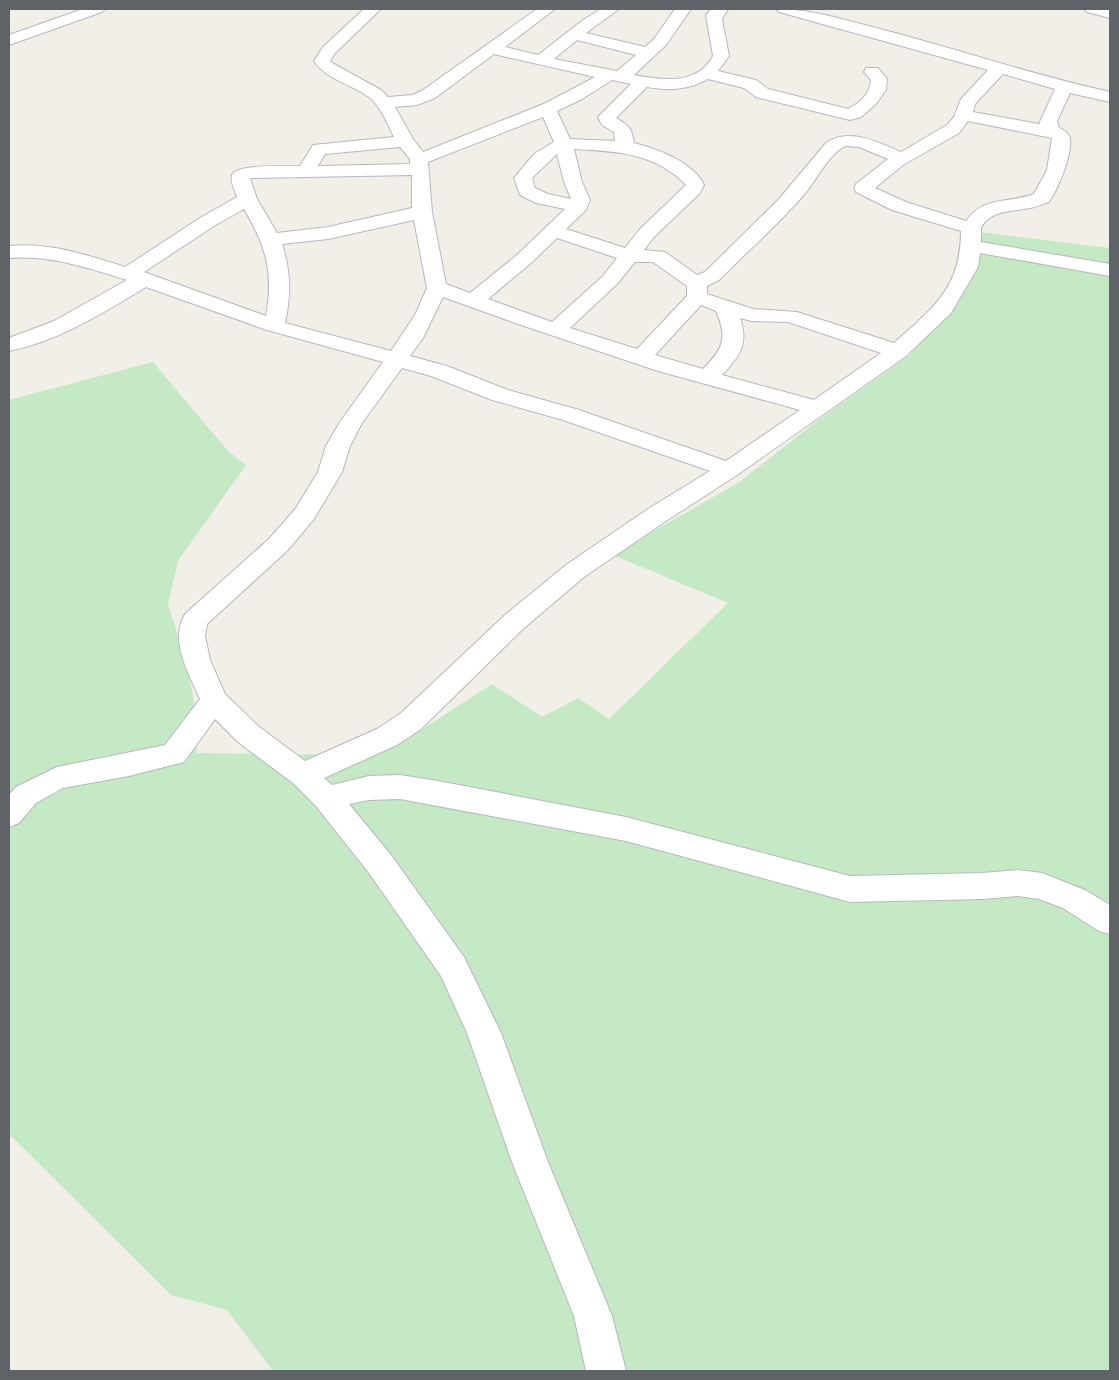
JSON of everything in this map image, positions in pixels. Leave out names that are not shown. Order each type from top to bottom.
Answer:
[{"type":"street","points":[[9,40],[97,9]]},
{"type":"street","points":[[373,9],[329,50],[322,60],[328,68],[375,94],[384,104],[419,164],[422,185],[422,212],[438,288],[426,316],[397,360],[362,404],[351,422],[338,446],[330,472],[306,513],[278,546],[194,622],[192,636],[197,660],[214,700],[248,734],[303,775],[326,798],[380,864],[453,967],[484,1034],[530,1162],[593,1316],[606,1371]]},
{"type":"street","points":[[384,104],[423,97],[547,9]]},
{"type":"street","points":[[541,61],[610,9]]},
{"type":"street","points":[[274,326],[281,285],[280,268],[271,239],[248,199],[240,176],[242,174],[419,164],[548,110],[615,76],[649,53],[660,42],[683,9]]},
{"type":"street","points":[[492,49],[615,76],[680,84],[706,73],[719,61],[721,56],[714,15],[720,9]]},
{"type":"street","points":[[784,9],[830,14],[1065,87],[1110,97]]},
{"type":"street","points":[[1092,9],[1110,13]]},
{"type":"street","points":[[574,35],[649,53]]},
{"type":"street","points":[[1000,67],[967,103],[962,120],[950,131],[901,158],[864,188],[971,237],[1110,270]]},
{"type":"street","points":[[706,73],[750,84],[762,93],[850,115],[857,112],[877,92],[879,79],[872,72]]},
{"type":"street","points":[[625,146],[623,129],[608,122],[607,117],[644,81]]},
{"type":"street","points":[[1053,132],[1048,125],[1048,121],[1065,87]]},
{"type":"street","points":[[473,301],[524,259],[579,206],[581,200],[573,182],[564,145],[548,110]]},
{"type":"street","points":[[303,775],[387,737],[411,721],[514,622],[576,571],[657,515],[729,470],[898,351],[944,310],[968,267],[971,237],[978,217],[1006,204],[1035,202],[1042,198],[1056,170],[1060,149],[1060,136],[1053,132],[963,115]]},
{"type":"street","points":[[308,170],[310,162],[319,150],[404,141]]},
{"type":"street","points":[[641,358],[697,290],[808,179],[835,145],[840,142],[852,141],[901,158]]},
{"type":"street","points":[[556,330],[610,280],[647,233],[693,190],[695,185],[693,181],[669,162],[656,155],[625,146],[564,145],[544,154],[523,178],[527,191],[543,199],[579,206]]},
{"type":"street","points":[[9,345],[26,341],[57,329],[136,277],[207,222],[248,199]]},
{"type":"street","points":[[271,239],[337,233],[373,222],[422,212]]},
{"type":"street","points":[[554,231],[629,256],[658,256],[687,278],[697,290],[725,307],[752,315],[790,316],[898,351]]},
{"type":"street","points":[[9,252],[29,250],[70,256],[136,277],[274,326],[439,371],[500,395],[571,415],[729,470]]},
{"type":"street","points":[[438,288],[641,358],[816,407]]},
{"type":"street","points":[[708,377],[725,359],[734,342],[733,323],[725,307]]},
{"type":"street","points":[[9,815],[26,795],[57,778],[129,765],[174,754],[214,700]]},
{"type":"street","points":[[326,798],[369,788],[384,787],[400,787],[438,793],[626,829],[850,889],[973,887],[1018,883],[1042,886],[1074,899],[1110,921]]},
{"type":"green space","points":[[971,231],[1110,248],[1110,1371],[273,1371],[227,1310],[171,1295],[9,1134],[9,400],[153,362],[228,451],[246,465],[178,561],[168,604],[184,655],[193,694],[197,753],[353,755],[418,732],[492,684],[542,717],[578,698],[609,719],[728,603],[615,556],[622,549],[738,483],[821,418],[911,354],[970,271]]}]
